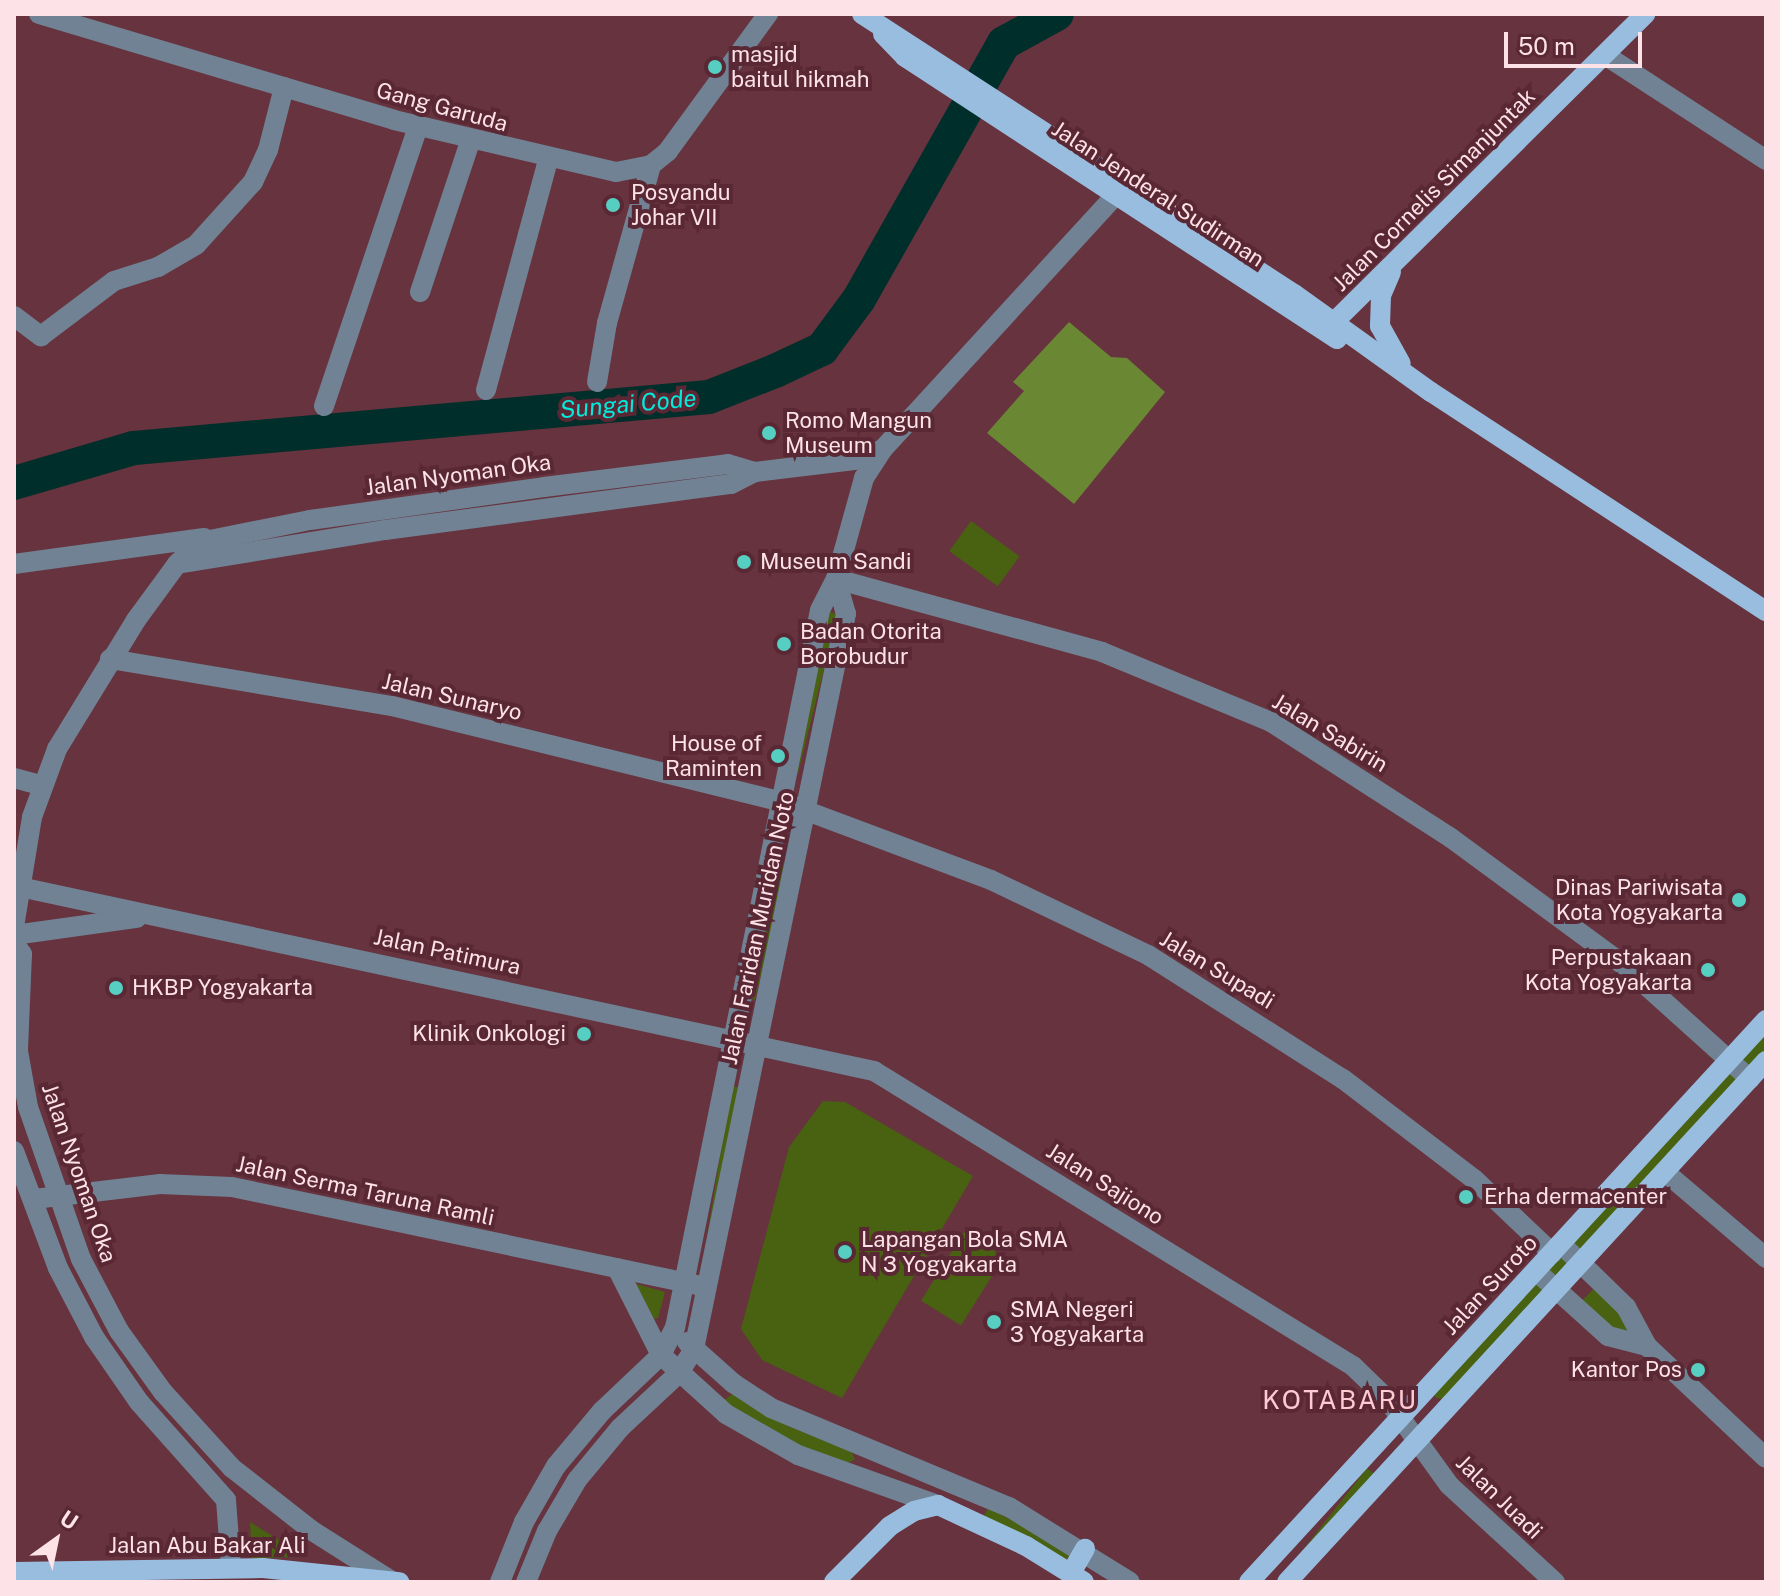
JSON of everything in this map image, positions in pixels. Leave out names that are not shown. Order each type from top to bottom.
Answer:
[{"type":"main road","name":"Jalan Cornelis Simanjuntak","points":[[1329,327],[1645,14]]},
{"type":"main road","name":"Jalan Jenderal Sudirman","points":[[866,17],[910,50],[1078,161],[1304,301],[1329,327],[1766,611]]},
{"type":"main road","name":"Jalan Jenderal Sudirman","points":[[1078,161],[1116,195],[1256,287],[1329,327],[1431,392]]},
{"type":"main road","points":[[1399,258],[1381,296],[1380,326],[1413,379]]},
{"type":"main road","points":[[1256,287],[1304,301],[1323,303],[1365,292]]},
{"type":"main road","name":"Jalan Suroto","points":[[1249,1582],[1766,1020]]},
{"type":"main road","points":[[1287,1582],[1766,1061]]},
{"type":"main road","points":[[834,1582],[890,1526],[914,1511],[938,1505],[1077,1577],[1085,1549]]},
{"type":"main road","name":"Jalan Abu Bakar Ali","points":[[14,1572],[231,1567],[394,1581]]},
{"type":"street","name":"Gang Garuda","points":[[39,14],[418,126],[548,160],[616,172],[651,165]]},
{"type":"street","points":[[597,382],[607,323],[651,165],[668,151],[768,14]]},
{"type":"street","points":[[1605,55],[1766,160]]},
{"type":"street","points":[[14,316],[41,336],[114,281],[158,267],[196,245],[253,182],[268,150],[284,87]]},
{"type":"street","points":[[324,406],[418,126]]},
{"type":"street","points":[[420,292],[471,139]]},
{"type":"street","points":[[486,390],[548,160]]},
{"type":"street","name":"Jalan Faridan Muridan Noto","points":[[500,1582],[524,1522],[556,1466],[610,1402],[661,1355],[675,1328],[820,610],[836,579],[857,494],[882,450],[1116,195]]},
{"type":"street","name":"Jalan Nyoman Oka","points":[[14,927],[41,785],[110,659],[177,564],[208,538],[311,530],[384,520],[545,497],[728,464],[755,472],[854,460],[882,450]]},
{"type":"street","name":"Jalan Nyoman Oka","points":[[177,564],[311,530]]},
{"type":"street","points":[[14,564],[208,538]]},
{"type":"street","name":"Jalan Faridan Muridan Noto","points":[[526,1582],[547,1531],[577,1480],[612,1437],[678,1374],[694,1349],[846,614],[836,579]]},
{"type":"street","name":"Jalan Sabirin","points":[[836,579],[1102,652],[1271,722],[1451,838],[1620,962],[1750,1079]]},
{"type":"street","name":"Jalan Sunaryo","points":[[110,659],[392,706],[780,801],[807,813]]},
{"type":"street","points":[[14,778],[41,785]]},
{"type":"street","name":"Jalan Supadi","points":[[807,813],[1025,895],[1182,975],[1397,1118],[1557,1248],[1580,1263],[1626,1307],[1647,1346]]},
{"type":"street","name":"Jalan Patimura","points":[[20,887],[758,1042]]},
{"type":"street","name":"Jalan Patimura","points":[[14,935],[149,916]]},
{"type":"street","name":"Jalan Nyoman Oka","points":[[14,943],[22,954],[19,1060],[37,1139],[57,1195],[105,1306],[133,1353],[182,1415],[263,1495],[394,1581]]},
{"type":"street","name":"Jalan Sajiono","points":[[758,1042],[851,1062],[885,1076],[1353,1366],[1400,1417],[1416,1442]]},
{"type":"street","points":[[37,1139],[14,1148],[68,1289],[106,1357],[157,1425],[226,1500],[231,1567]]},
{"type":"street","points":[[1665,1172],[1766,1258]]},
{"type":"street","name":"Jalan Serma Taruna Ramli","points":[[34,1199],[160,1184],[232,1187],[708,1287]]},
{"type":"street","points":[[617,1268],[661,1355],[678,1374],[761,1437],[938,1505]]},
{"type":"street","points":[[1536,1271],[1608,1336],[1647,1346],[1766,1458]]},
{"type":"street","points":[[675,1328],[694,1349],[771,1408],[978,1492],[1085,1549],[1130,1582]]},
{"type":"street","name":"Jalan Juadi","points":[[1416,1442],[1449,1485],[1555,1582]]},
{"type":"street","points":[[556,1466],[577,1480]]},
{"type":"green space","points":[[1069,322],[1111,357],[1127,358],[1165,392],[1074,504],[987,433],[1024,391],[1013,382]]},
{"type":"green space","points":[[971,521],[1020,556],[998,586],[949,551]]},
{"type":"green space","points":[[826,611],[838,614],[797,776],[786,773]]},
{"type":"green space","points":[[777,861],[789,864],[755,1000],[743,997]]},
{"type":"green space","points":[[1766,1032],[1766,1052],[1444,1399],[1436,1398],[1434,1394]]},
{"type":"green space","points":[[731,1086],[743,1088],[718,1248],[706,1246]]},
{"type":"green space","name":"Lapangan Bola SMA N 3 Yogyakarta","points":[[823,1101],[845,1102],[973,1176],[842,1398],[762,1360],[741,1329],[789,1147]]},
{"type":"green space","points":[[964,1232],[1004,1257],[961,1326],[921,1301]]},
{"type":"green space","points":[[633,1283],[665,1292],[658,1318],[653,1319]]},
{"type":"green space","points":[[1595,1287],[1615,1307],[1630,1334],[1622,1335],[1579,1304]]},
{"type":"green space","points":[[732,1394],[790,1427],[851,1451],[855,1459],[847,1464],[784,1440],[723,1401]]},
{"type":"green space","points":[[1367,1468],[1376,1475],[1292,1582],[1278,1582]]},
{"type":"green space","points":[[988,1508],[1072,1551],[1067,1560],[983,1517]]},
{"type":"green space","points":[[250,1522],[298,1552],[299,1557],[252,1558]]},
{"type":"waterway","name":"Sungai Code","points":[[14,483],[134,448],[709,397],[775,371],[822,349],[859,299],[1004,43],[1057,14]]},
{"type":"place","name":"masjid baitul hikmah","points":[[715,67]]},
{"type":"place","name":"Posyandu Johar VII","points":[[613,205]]},
{"type":"place","name":"Romo Mangun Museum","points":[[769,433]]},
{"type":"place","name":"Museum Sandi","points":[[744,562]]},
{"type":"place","name":"Badan Otorita Borobudur","points":[[784,644]]},
{"type":"place","name":"House of Raminten","points":[[778,756]]},
{"type":"place","name":"Dinas Pariwisata Kota Yogyakarta","points":[[1739,900]]},
{"type":"place","name":"Perpustakaan Kota Yogyakarta","points":[[1708,970]]},
{"type":"place","name":"HKBP Yogyakarta","points":[[116,988]]},
{"type":"place","name":"Klinik Onkologi","points":[[584,1034]]},
{"type":"place","name":"Erha dermacenter","points":[[1466,1197]]},
{"type":"place","name":"Lapangan Bola SMA N 3 Yogyakarta","points":[[845,1252]]},
{"type":"place","name":"SMA Negeri 3 Yogyakarta","points":[[994,1322]]},
{"type":"place","name":"Kantor Pos","points":[[1698,1370]]},
{"type":"district","name":"KOTABARU","points":[[1340,1400]]}]
